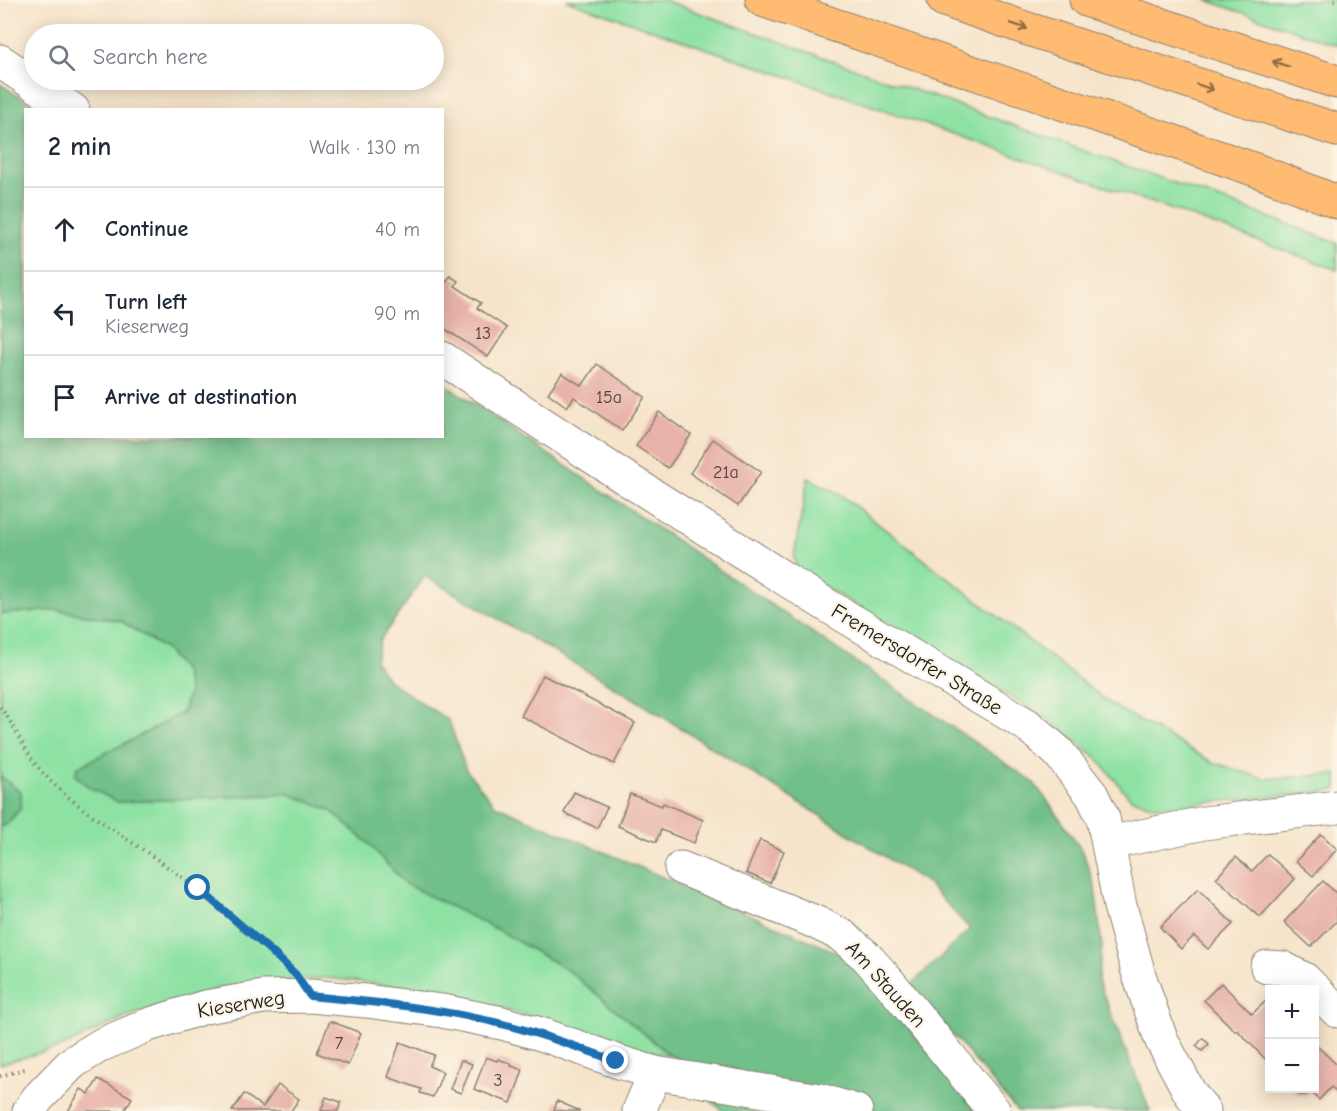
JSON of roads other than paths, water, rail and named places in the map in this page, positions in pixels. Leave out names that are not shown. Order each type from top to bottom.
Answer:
[{"type":"main road","points":[[762,0],[1256,170],[1337,202]]},
{"type":"main road","points":[[944,0],[1337,130]]},
{"type":"main road","points":[[1086,0],[1337,82]]},
{"type":"street","points":[[0,60],[24,76]]},
{"type":"street","points":[[44,90],[70,108]]},
{"type":"street","name":"Fremersdorfer Straße","points":[[444,359],[618,474],[828,606],[1027,725],[1058,752],[1092,795],[1103,818],[1124,918],[1139,975],[1161,1039],[1190,1094],[1204,1111]]},
{"type":"street","points":[[1109,843],[1204,823],[1337,807]]},
{"type":"street","name":"Am Stauden","points":[[681,868],[815,922],[841,935],[866,956],[889,982],[994,1111]]},
{"type":"street","points":[[1267,967],[1283,968],[1304,979],[1337,1011]]},
{"type":"street","name":"Kieserweg","points":[[29,1111],[38,1098],[72,1063],[101,1045],[148,1025],[205,1007],[264,997],[310,996],[442,1011],[502,1023],[544,1035],[656,1073]]},
{"type":"street","points":[[639,1111],[656,1073],[820,1100],[856,1111]]}]
